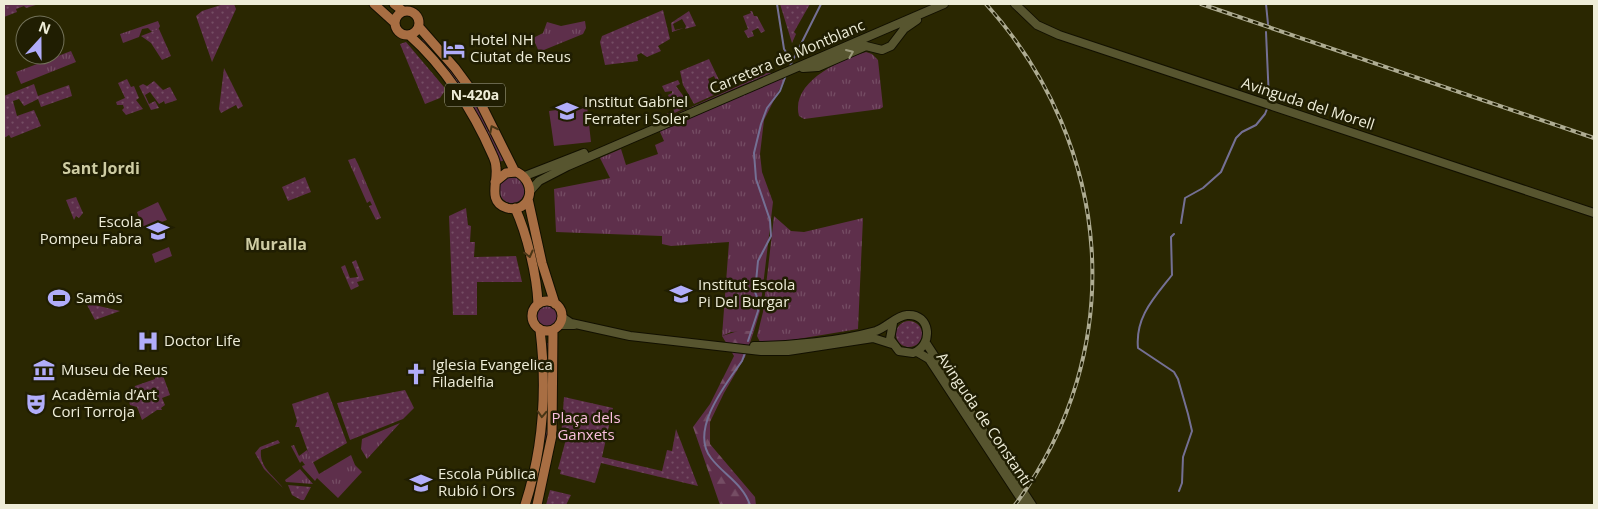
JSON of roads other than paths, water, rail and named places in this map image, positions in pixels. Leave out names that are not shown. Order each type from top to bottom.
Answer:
[{"type":"main road","name":"N-420a","points":[[374,4],[395,23],[401,33],[409,35],[430,57],[465,104],[491,152],[496,166],[494,194],[496,200],[506,208],[515,208]]},
{"type":"main road","name":"N-420a","points":[[394,4],[403,11],[411,11],[419,18],[419,27],[455,68],[480,102],[516,172]]},
{"type":"main road","points":[[395,23],[398,14],[403,11]]},
{"type":"main road","points":[[409,35],[419,27]]},
{"type":"main road","points":[[495,182],[506,173],[516,172],[525,176],[542,263],[555,304],[560,310],[552,435],[537,505]]},
{"type":"main road","points":[[525,505],[534,473],[541,428],[543,392],[540,330],[535,325],[532,317],[533,311],[538,304],[537,286],[521,220],[515,208],[524,204],[529,195]]},
{"type":"main road","points":[[538,304],[546,302],[555,304]]},
{"type":"main road","points":[[540,330],[558,324]]},
{"type":"street","name":"Carretera de Montblanc","points":[[613,147],[944,4]]},
{"type":"street","name":"Avinguda del Morell","points":[[1018,5],[1037,25],[1059,35],[1594,213]]},
{"type":"street","points":[[794,69],[818,67],[866,46],[882,50],[891,46],[904,29],[929,10]]},
{"type":"street","points":[[525,176],[586,153],[613,147]]},
{"type":"street","points":[[529,195],[539,180],[613,147]]},
{"type":"street","points":[[558,324],[570,323],[630,336],[766,352],[788,351],[868,336],[893,324],[904,316],[919,318],[927,328],[926,343],[965,406],[988,450]]},
{"type":"street","points":[[892,344],[889,334],[893,324]]},
{"type":"street","points":[[733,347],[868,336],[892,344],[902,353],[916,352],[926,343]]},
{"type":"street","points":[[766,352],[768,348],[811,341]]},
{"type":"street","name":"Avinguda de Constantí","points":[[916,352],[927,358],[998,465],[1031,505]]},
{"type":"street","points":[[935,369],[965,406],[1031,505]]},
{"type":"waterway","points":[[777,4],[784,49],[792,61]]},
{"type":"waterway","points":[[789,68],[821,4]]},
{"type":"waterway","points":[[1266,4],[1268,24]]},
{"type":"waterway","points":[[1266,32],[1269,100]]},
{"type":"waterway","points":[[748,341],[758,311],[759,302],[755,292],[758,261],[771,236],[770,220],[756,179],[754,153],[767,108],[780,91],[786,75]]},
{"type":"waterway","points":[[1181,223],[1185,198],[1203,188],[1221,172],[1236,138],[1242,132],[1256,125],[1267,109]]},
{"type":"waterway","points":[[1174,234],[1171,237],[1172,275],[1147,308],[1140,327],[1138,348],[1174,372],[1178,379],[1192,431],[1183,457],[1182,483],[1179,491]]},
{"type":"waterway","points":[[745,353],[742,361],[719,394],[707,421],[704,434],[705,447],[711,458],[743,491],[750,505]]},
{"type":"railway","points":[[986,4],[1029,60],[1061,120],[1082,184],[1092,250],[1090,316],[1077,381],[1052,445],[1015,505]]},
{"type":"railway","points":[[1201,4],[1594,138]]},
{"type":"place","name":"Hotel NH Ciutat de Reus","points":[[454,49]]},
{"type":"place","name":"Institut Gabriel Ferrater i Soler","points":[[567,111]]},
{"type":"place","name":"Escola Pompeu Fabra","points":[[158,231]]},
{"type":"place","name":"Institut Escola Pi Del Burgar","points":[[681,294]]},
{"type":"place","name":"Samös","points":[[59,298]]},
{"type":"place","name":"Doctor Life","points":[[148,341]]},
{"type":"place","name":"Museu de Reus","points":[[44,370]]},
{"type":"place","name":"Iglesia Evangelica Filadelfia","points":[[416,374]]},
{"type":"place","name":"Acadèmia d’Art Cori Torroja","points":[[36,404]]},
{"type":"place","name":"Escola Pública Rubió i Ors","points":[[421,483]]},
{"type":"district","name":"Sant Jordi","points":[[101,168]]},
{"type":"district","name":"Muralla","points":[[276,244]]},
{"type":"park label","name":"Plaça dels Ganxets","points":[[586,426]]}]
